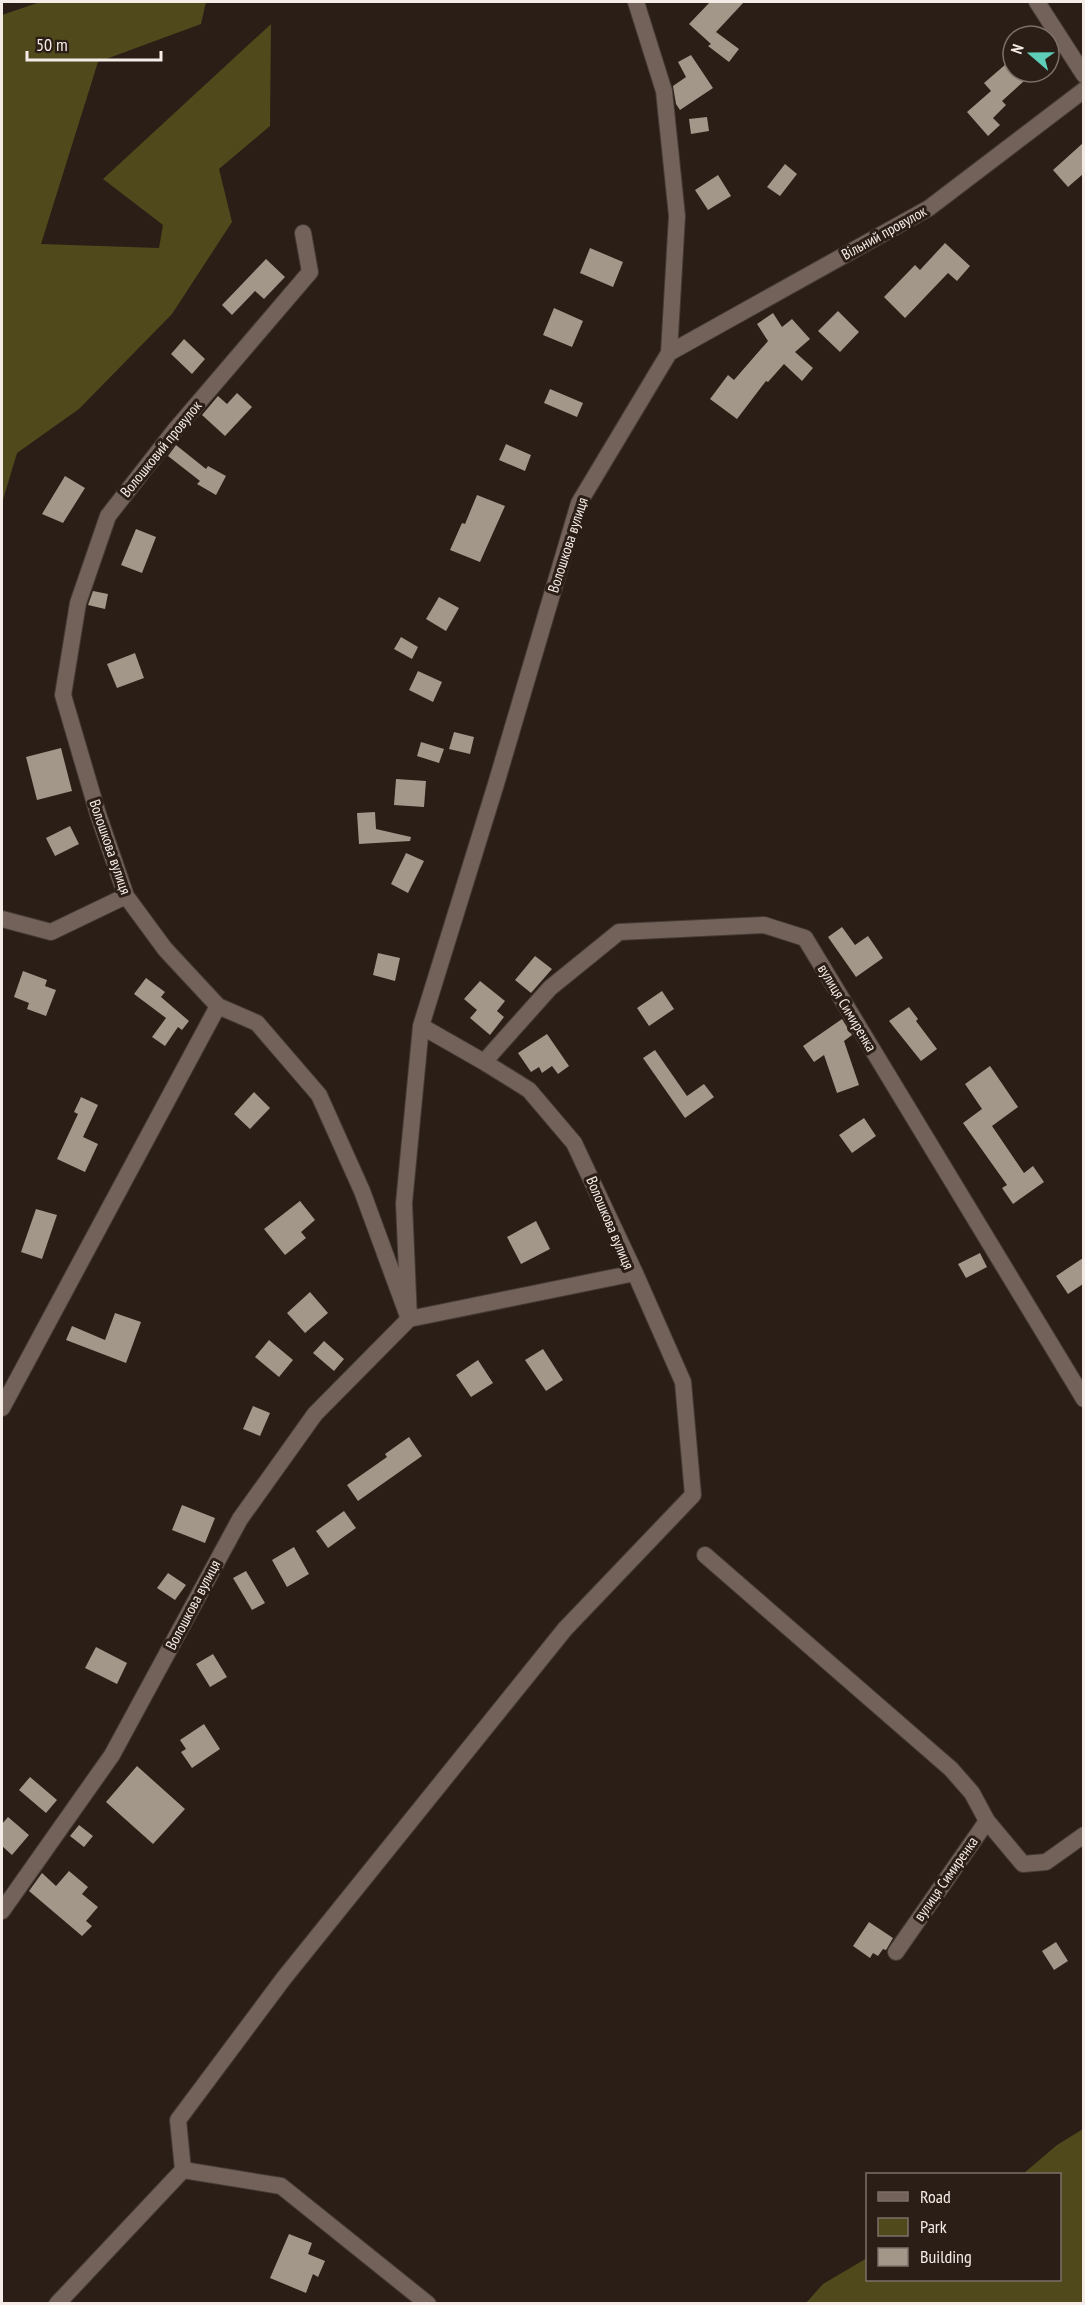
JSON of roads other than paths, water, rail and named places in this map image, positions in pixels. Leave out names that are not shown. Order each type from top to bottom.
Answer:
[{"type":"street","name":"Волошкова вулиця","points":[[409,1319],[404,1203],[421,1026],[496,784],[579,503],[669,354],[676,205],[664,91],[636,2]]},
{"type":"street","points":[[1037,2],[1083,75]]},
{"type":"street","name":"Вільний провулок","points":[[669,354],[929,208],[1083,90]]},
{"type":"street","name":"Волошковий провулок","points":[[63,695],[78,603],[108,516],[175,430],[310,272],[303,233]]},
{"type":"street","name":"Волошкова вулиця","points":[[63,695],[98,814],[126,896],[165,949],[218,1006],[257,1023],[319,1095],[362,1191],[409,1319]]},
{"type":"street","points":[[2,919],[51,932],[126,896]]},
{"type":"street","name":"вулиця Симиренка","points":[[484,1062],[550,988],[619,932],[764,925],[805,938],[1083,1399]]},
{"type":"street","points":[[2,1408],[218,1006]]},
{"type":"street","name":"Волошкова вулиця","points":[[2,1911],[112,1755],[240,1519],[315,1414],[409,1319],[635,1273],[574,1143],[529,1090],[421,1026]]},
{"type":"street","points":[[57,2304],[183,2170],[178,2120],[284,1978],[565,1629],[693,1495],[683,1382],[635,1273]]},
{"type":"street","points":[[705,1555],[951,1769],[972,1793],[987,1821]]},
{"type":"street","name":"вулиця Симиренка","points":[[896,1952],[987,1821],[1023,1864],[1046,1862],[1083,1835]]},
{"type":"street","points":[[183,2170],[281,2186],[428,2304]]}]
